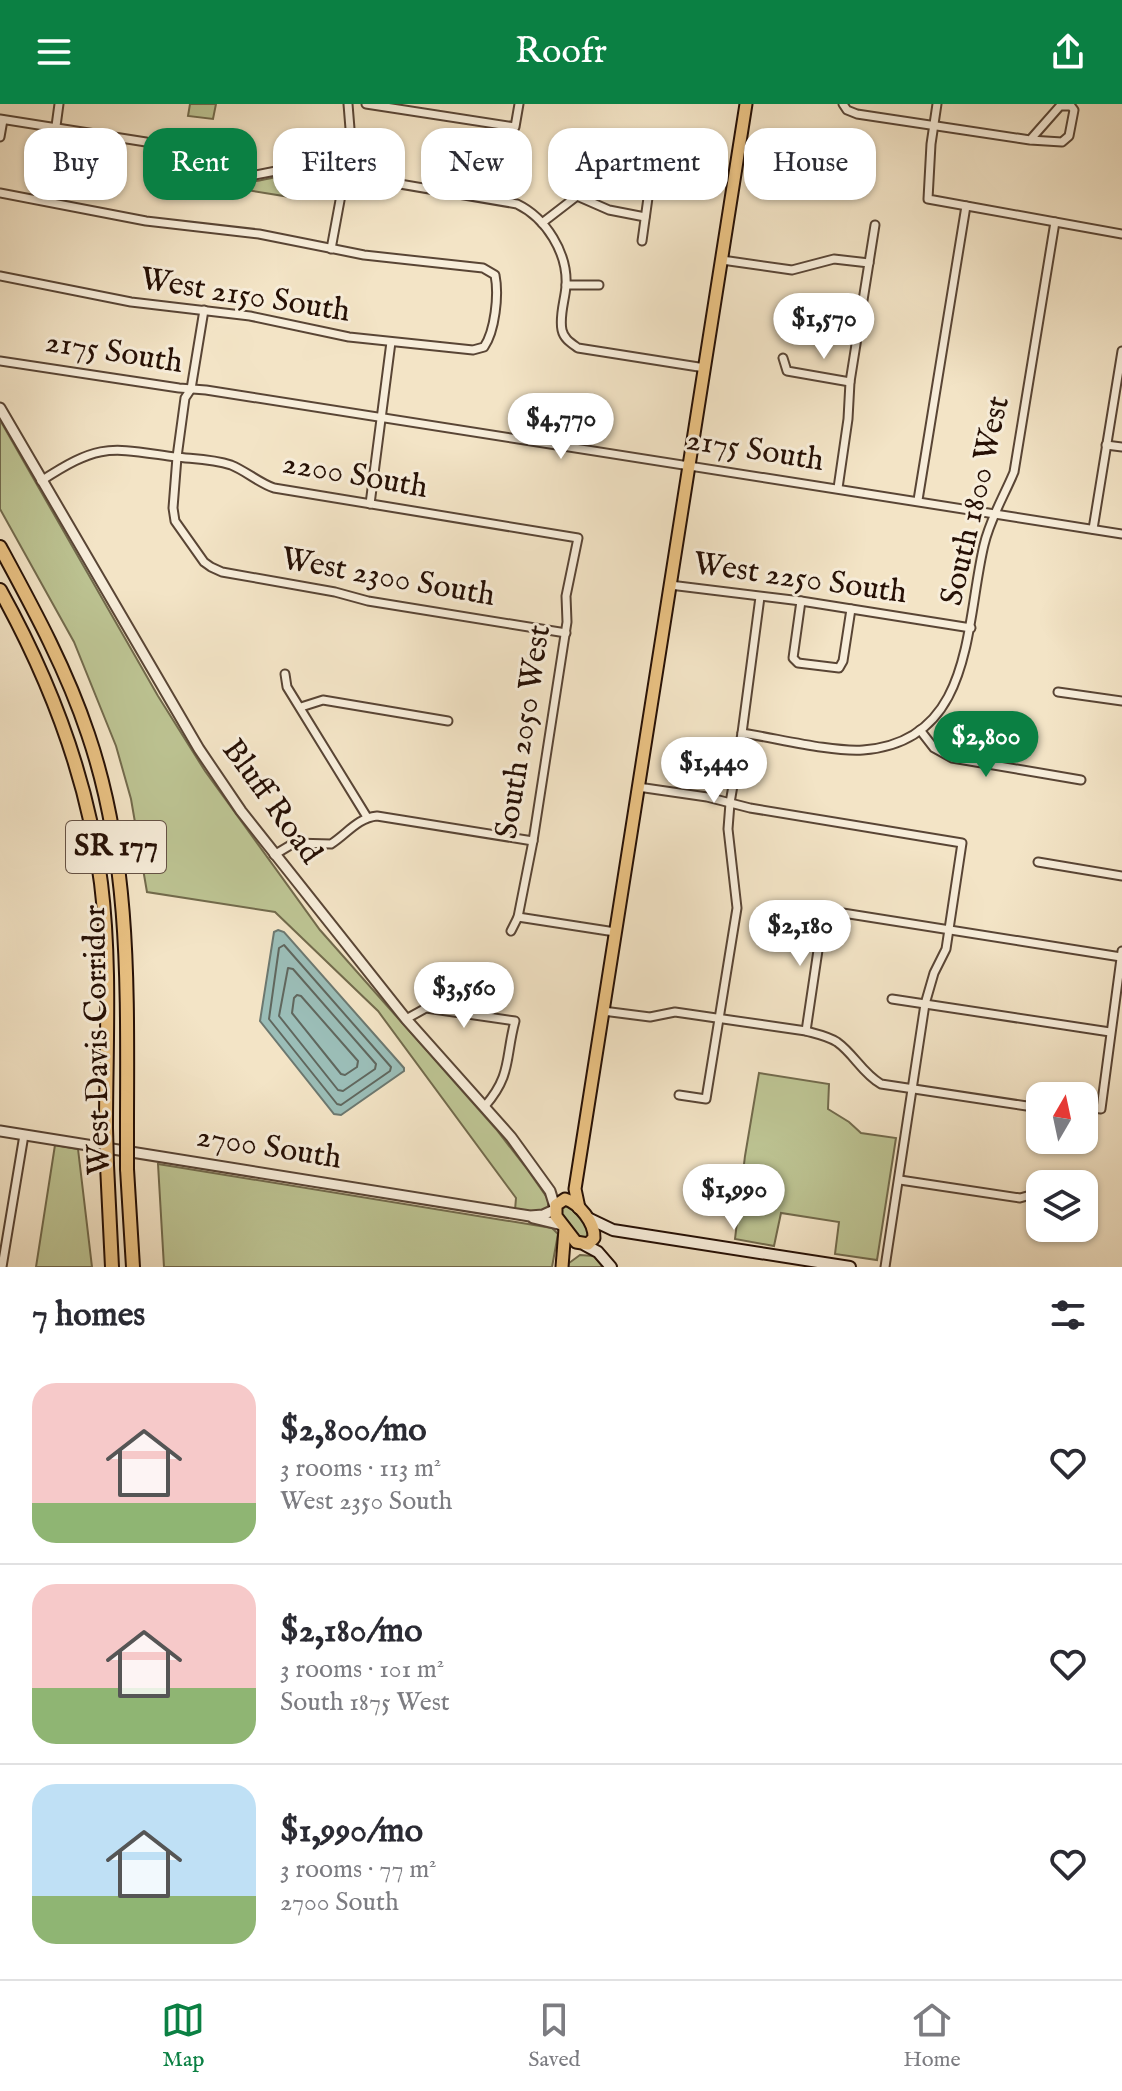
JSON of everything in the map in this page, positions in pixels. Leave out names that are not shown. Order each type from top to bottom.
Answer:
[{"type":"highway","name":"West Davis Corridor","points":[[0,547],[63,668],[89,735],[109,810],[126,929],[127,1169],[133,1267]]},
{"type":"highway","name":"West Davis Corridor","points":[[0,590],[56,705],[78,768],[95,840],[106,940],[106,1128],[112,1267]]},
{"type":"main road","points":[[746,104],[575,1189],[582,1212],[613,1230],[850,1267]]},
{"type":"main road","points":[[559,1204],[575,1189]]},
{"type":"main road","points":[[559,1204],[573,1201],[594,1228],[589,1240]]},
{"type":"main road","points":[[559,1204],[564,1227],[562,1266]]},
{"type":"main road","points":[[564,1227],[576,1242],[589,1240]]},
{"type":"main road","points":[[562,1266],[573,1250],[613,1230]]},
{"type":"main road","points":[[589,1240],[611,1267]]},
{"type":"street","points":[[56,126],[59,104]]},
{"type":"street","points":[[348,104],[350,128]]},
{"type":"street","points":[[366,104],[515,127],[519,104]]},
{"type":"street","points":[[835,104],[842,104],[857,114],[1030,140],[1066,140],[1074,110],[1067,105],[1060,106],[1030,140]]},
{"type":"street","points":[[937,104],[928,199],[1122,234]]},
{"type":"street","points":[[0,137],[1,119],[146,142],[194,168],[221,176],[245,177],[273,172]]},
{"type":"street","points":[[405,184],[503,200],[524,208],[542,223],[560,251],[566,285],[561,328],[566,339],[578,348],[705,368]]},
{"type":"street","points":[[0,193],[146,221],[259,234],[331,249],[339,200]]},
{"type":"street","points":[[542,223],[572,200]]},
{"type":"street","points":[[586,200],[609,210],[645,217]]},
{"type":"street","points":[[642,241],[647,200]]},
{"type":"street","points":[[918,500],[966,206]]},
{"type":"street","name":"South 1800 West","points":[[920,730],[951,692],[964,662],[983,548],[1014,472],[1055,222]]},
{"type":"street","points":[[838,488],[850,382],[875,225]]},
{"type":"street","name":"West 2150 South","points":[[0,276],[131,302],[250,316],[349,337],[473,350],[484,347],[490,339],[497,285],[495,275],[483,268],[331,249]]},
{"type":"street","points":[[722,260],[792,270],[834,259],[869,263]]},
{"type":"street","points":[[566,285],[599,285]]},
{"type":"street","points":[[177,457],[185,398],[191,389],[204,310]]},
{"type":"street","points":[[370,504],[391,342]]},
{"type":"street","points":[[1093,529],[1122,351]]},
{"type":"street","points":[[783,358],[787,371],[850,382]]},
{"type":"street","name":"2175 South","points":[[0,361],[918,500],[1122,534]]},
{"type":"street","name":"Bluff Road","points":[[0,408],[199,749],[274,855],[406,1019],[485,1106],[559,1204]]},
{"type":"street","points":[[1106,445],[1122,447]]},
{"type":"street","name":"2200 South","points":[[41,481],[72,461],[106,450],[121,449],[233,466],[274,488],[578,538]]},
{"type":"street","name":"West 2300 South","points":[[177,457],[173,508],[175,521],[204,562],[222,572],[368,601],[566,633]]},
{"type":"street","name":"South 2050 West","points":[[511,931],[518,917],[533,841],[566,633],[566,596],[578,538]]},
{"type":"street","name":"West 2250 South","points":[[670,585],[801,601],[971,628]]},
{"type":"street","points":[[679,1095],[706,1099],[720,1018],[737,908],[728,829],[730,803],[760,597]]},
{"type":"street","points":[[801,601],[793,658],[798,663],[810,665],[842,666],[851,609]]},
{"type":"street","points":[[285,674],[287,687],[367,817]]},
{"type":"street","points":[[1058,692],[1122,701]]},
{"type":"street","points":[[301,707],[323,700],[448,721]]},
{"type":"street","points":[[742,733],[861,750],[888,744],[920,730],[934,748],[952,758],[1081,780]]},
{"type":"street","points":[[638,787],[962,843],[946,949],[934,973],[925,1004],[885,1267]]},
{"type":"street","points":[[274,855],[294,843],[331,844],[367,817],[377,816],[533,841]]},
{"type":"street","points":[[1038,862],[1122,876]]},
{"type":"street","points":[[806,1031],[824,910],[1121,954],[1101,1109],[1098,1109]]},
{"type":"street","points":[[518,917],[615,932]]},
{"type":"street","points":[[892,999],[1110,1032]]},
{"type":"street","points":[[406,1019],[426,1008],[515,1021],[504,1077],[500,1088],[485,1106]]},
{"type":"street","points":[[603,1011],[650,1017],[675,1012],[806,1031],[839,1043],[869,1077],[881,1084],[1026,1106]]},
{"type":"street","name":"2700 South","points":[[0,1131],[530,1216],[564,1227]]},
{"type":"street","points":[[1,1266],[24,1135]]},
{"type":"street","points":[[900,1180],[1020,1198],[1026,1196]]},
{"type":"street","points":[[530,1216],[543,1215],[559,1204]]},
{"type":"green space","points":[[190,104],[216,104],[213,119],[188,116]]},
{"type":"green space","points":[[273,177],[273,194],[257,192],[257,181]]},
{"type":"green space","points":[[0,420],[158,696],[205,771],[320,930],[496,1129],[548,1199],[548,1210],[515,1210],[516,1198],[378,1011],[275,912],[147,892],[131,799],[116,746],[74,642],[0,509]]},
{"type":"green space","points":[[759,1073],[829,1084],[828,1109],[861,1133],[896,1138],[877,1260],[835,1254],[839,1222],[781,1213],[774,1246],[735,1239]]},
{"type":"green space","points":[[55,1145],[78,1149],[92,1267],[36,1267]]},
{"type":"green space","points":[[158,1164],[552,1228],[558,1234],[552,1267],[164,1267]]},
{"type":"green space","points":[[562,1204],[571,1205],[590,1229],[590,1238],[581,1241],[560,1215]]},
{"type":"green space","points":[[580,1255],[594,1256],[603,1267],[568,1267]]},
{"type":"water","points":[[274,932],[284,932],[404,1068],[404,1071],[341,1115],[334,1114],[260,1021]]}]
